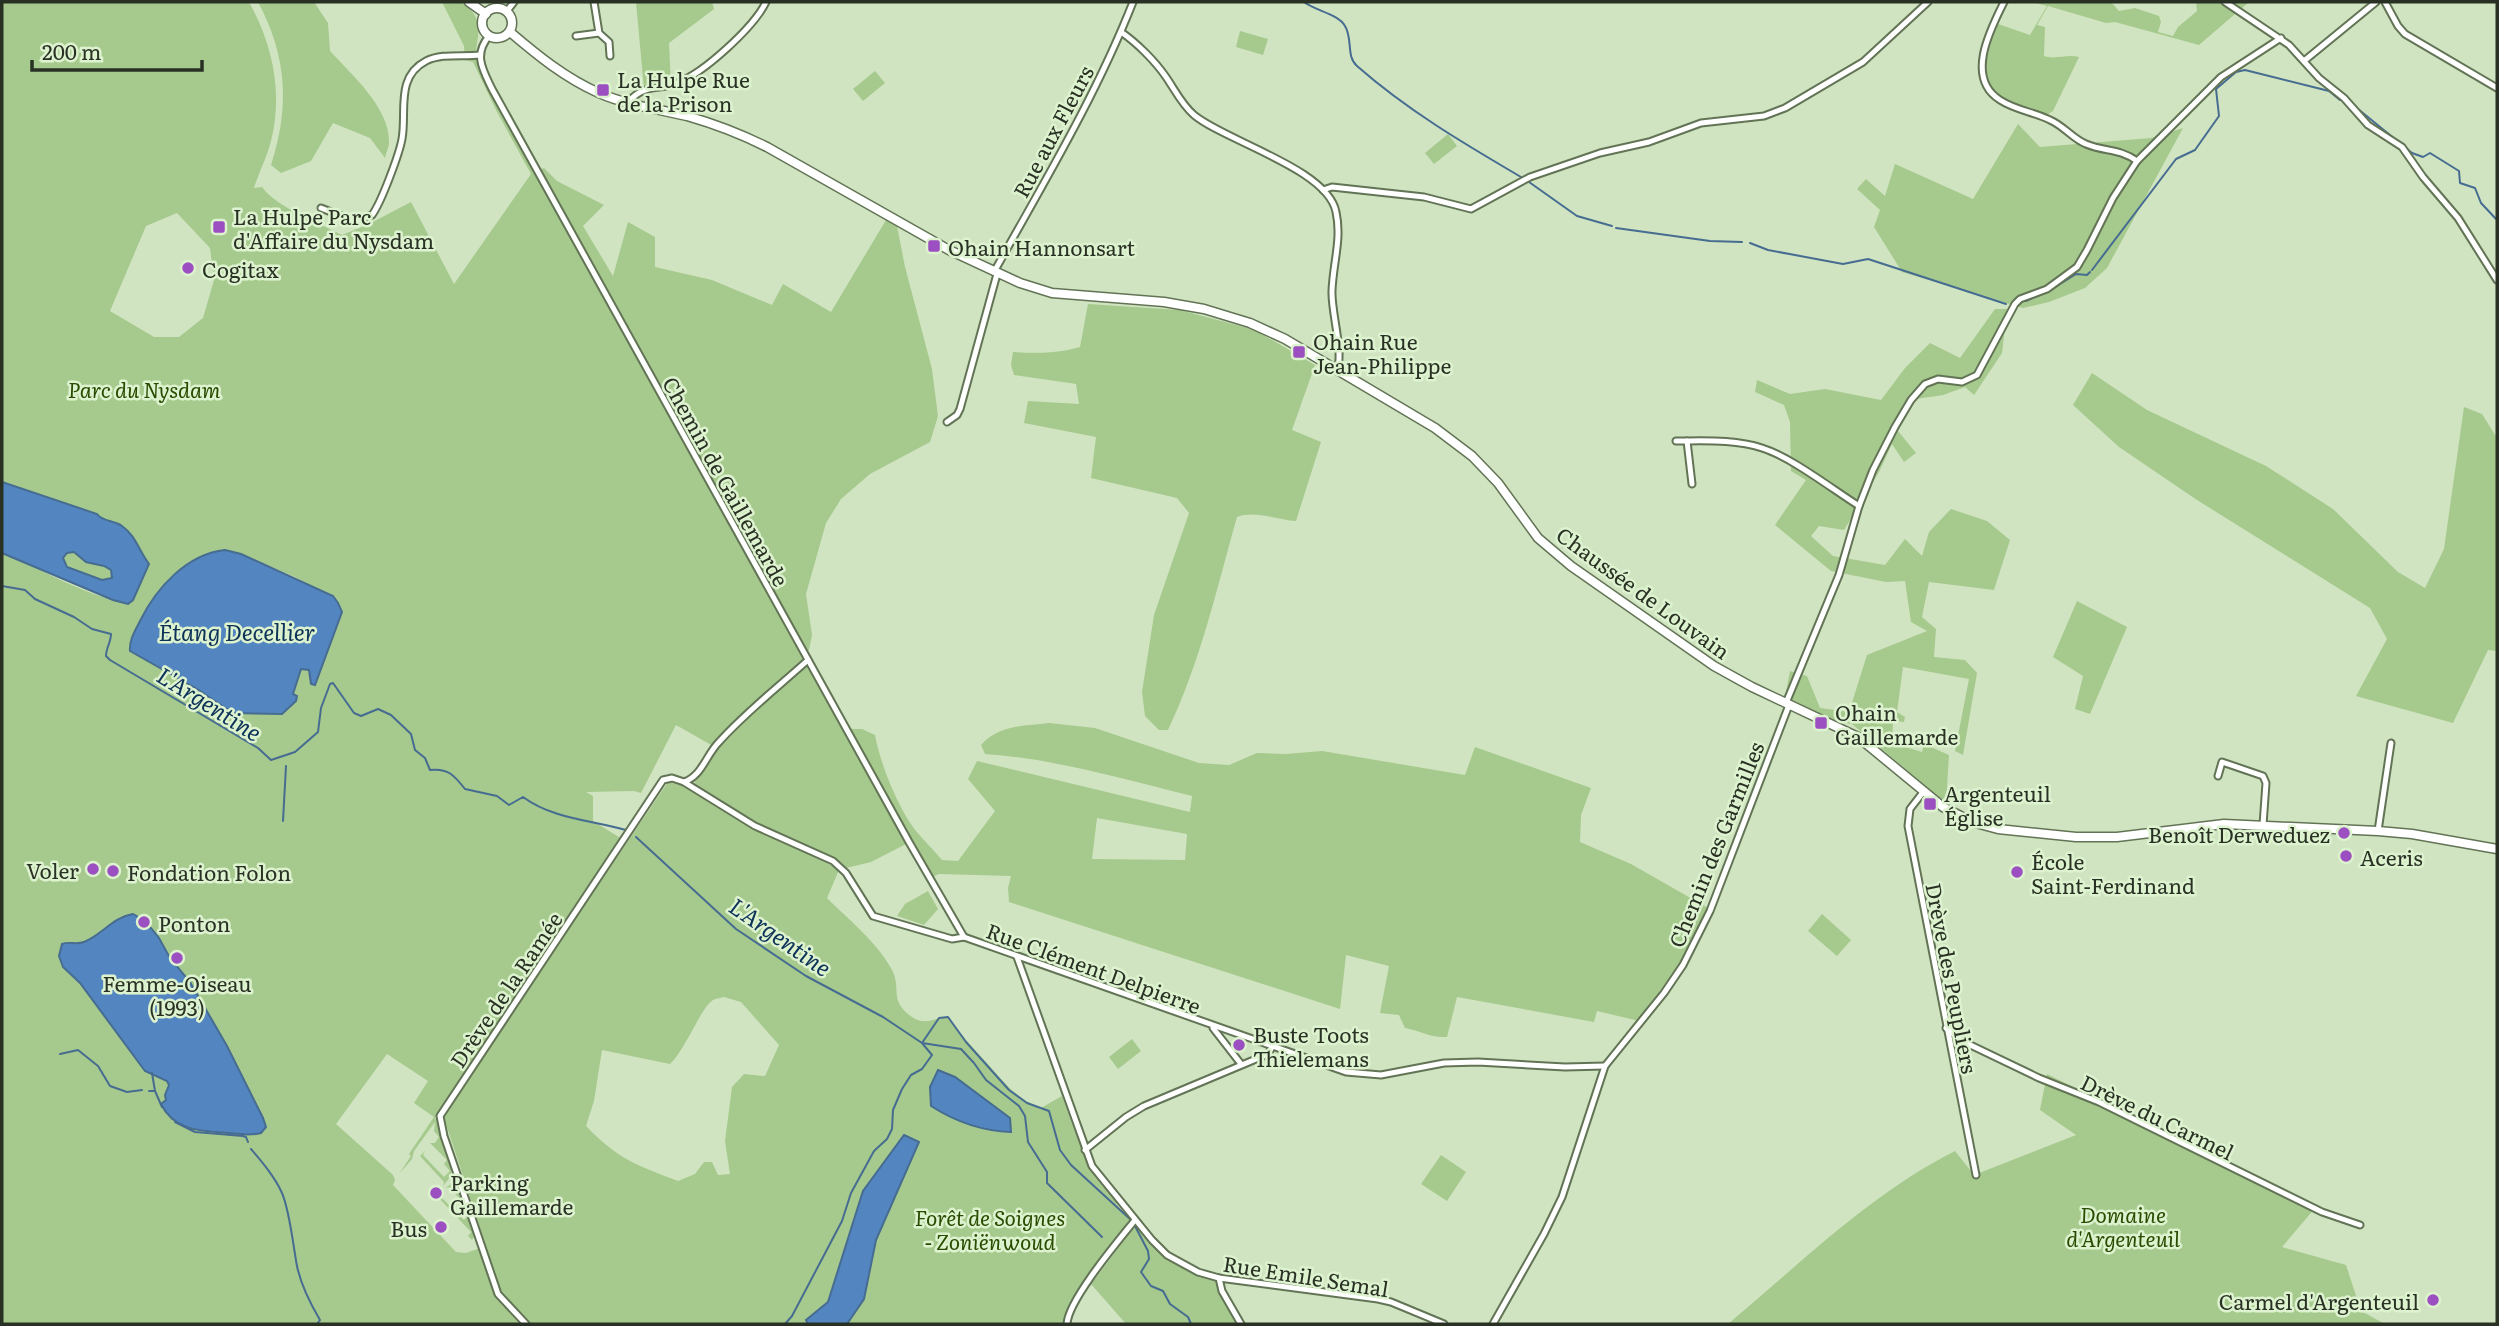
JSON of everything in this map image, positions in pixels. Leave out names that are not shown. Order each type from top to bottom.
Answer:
[{"type":"main road","points":[[470,2],[485,14]]},
{"type":"main road","points":[[493,9],[507,11],[513,23],[510,32],[503,38],[489,36],[483,28],[485,14],[493,9]]},
{"type":"main road","name":"Chaussée de Louvain","points":[[510,32],[570,78],[599,93],[706,121],[767,146],[949,250],[995,273],[1052,293],[1164,302],[1214,311],[1265,329],[1435,428],[1472,456],[1498,483],[1538,538],[1569,564],[1714,666],[1858,737],[1943,807],[1972,822],[1998,829],[2096,838],[2201,825],[2263,825],[2412,834],[2497,849]]},
{"type":"street","points":[[507,11],[514,2]]},
{"type":"street","points":[[594,2],[599,33],[609,42],[610,56]]},
{"type":"street","points":[[628,102],[641,90],[671,85],[694,75],[755,20],[766,2]]},
{"type":"street","name":"Rue aux Fleurs","points":[[947,422],[957,415],[960,409],[995,273],[1064,148],[1133,2]]},
{"type":"street","points":[[1323,190],[1332,187],[1424,197],[1465,208],[1478,206],[1530,177],[1589,157],[1649,142],[1702,123],[1764,116],[1785,108],[1863,62],[1928,2]]},
{"type":"street","points":[[2004,2],[1983,56],[1982,77],[1988,90],[2011,106],[2052,121],[2089,146],[2117,150],[2137,161]]},
{"type":"street","points":[[2225,2],[2281,38],[2319,79],[2344,98],[2368,125],[2408,153],[2423,177],[2458,218],[2497,280]]},
{"type":"street","points":[[2304,61],[2376,2]]},
{"type":"street","points":[[2385,2],[2405,34],[2497,88]]},
{"type":"street","points":[[1121,32],[1161,70],[1192,114],[1270,154],[1331,197],[1339,235],[1332,290],[1339,356],[1337,369]]},
{"type":"street","points":[[576,36],[599,33]]},
{"type":"street","points":[[321,208],[354,221],[372,215],[402,142],[404,90],[414,71],[434,58],[480,55],[489,36]]},
{"type":"street","name":"Chemin des Garmilles","points":[[1493,1324],[1562,1197],[1605,1066],[1651,1011],[1683,965],[1710,911],[1787,704],[1839,575],[1859,506],[1877,461],[1916,393],[1929,382],[1938,379],[1962,382],[1977,375],[2015,304],[2020,299],[2047,289],[2077,267],[2113,198],[2137,161],[2221,77],[2281,38]]},
{"type":"street","name":"Chemin de Gaillemarde","points":[[480,55],[481,66],[492,89],[964,937]]},
{"type":"street","points":[[1676,441],[1734,442],[1760,447],[1859,506]]},
{"type":"street","points":[[1688,441],[1692,484]]},
{"type":"street","points":[[684,782],[695,778],[711,751],[731,729],[808,660]]},
{"type":"street","points":[[2378,831],[2391,743]]},
{"type":"street","points":[[2218,776],[2222,762],[2263,776],[2266,785],[2263,825]]},
{"type":"street","name":"Rue Clément Delpierre","points":[[677,779],[755,826],[833,861],[846,873],[873,916],[952,939],[964,937],[1334,1069],[1363,1074],[1399,1073],[1444,1063],[1465,1062],[1565,1067],[1605,1066]]},
{"type":"street","name":"Drève de la Ramée","points":[[526,1324],[498,1294],[444,1136],[440,1116],[663,780],[677,779]]},
{"type":"street","name":"Drève des Peupliers","points":[[1923,791],[1911,807],[1907,822],[1976,1175]]},
{"type":"street","points":[[2040,834],[2042,844]]},
{"type":"street","name":"Rue Emile Semal","points":[[1017,957],[1085,1150],[1098,1175],[1152,1240],[1174,1259],[1198,1272],[1219,1278],[1391,1302],[1444,1324]]},
{"type":"street","name":"Rue Clément Delpierre","points":[[1213,1027],[1241,1064]]},
{"type":"street","name":"Drève du Carmel","points":[[1946,1028],[1962,1041],[2039,1078],[2099,1102],[2322,1212],[2360,1226]]},
{"type":"street","points":[[1085,1150],[1144,1106],[1268,1054],[1272,1047]]},
{"type":"street","points":[[1066,1324],[1086,1284],[1135,1220]]},
{"type":"street","points":[[1219,1278],[1222,1291],[1241,1324]]},
{"type":"green space","points":[[2,2],[249,2],[270,52],[276,87],[271,141],[254,188],[262,187],[287,208],[342,235],[411,202],[454,284],[531,174],[473,62],[465,60],[464,46],[442,2],[463,2],[472,11],[478,26],[478,67],[535,172],[544,168],[557,181],[604,205],[583,226],[613,276],[628,222],[655,237],[655,267],[712,280],[772,305],[783,284],[831,312],[886,220],[897,226],[932,369],[938,416],[930,442],[870,474],[841,499],[826,523],[806,594],[812,635],[809,650],[799,665],[713,746],[676,725],[641,793],[586,792],[593,796],[593,821],[622,839],[567,920],[572,924],[668,782],[683,786],[742,823],[839,870],[827,898],[886,960],[895,977],[898,1000],[905,1011],[921,1021],[948,1017],[1005,1083],[1017,1095],[1032,1104],[1041,1108],[1062,1096],[1090,1165],[1116,1204],[1131,1220],[1086,1278],[1064,1321],[1065,1324],[847,1324],[864,1299],[876,1240],[889,1208],[863,1191],[828,1302],[806,1320],[808,1324],[2,1324],[2,553],[78,588],[124,602],[141,583],[145,568],[142,552],[134,538],[122,527],[97,514],[2,482]],"holes":[[[177,213],[210,248],[214,280],[203,318],[179,337],[154,337],[110,311],[146,226]],[[208,553],[241,554],[333,597],[342,612],[320,671],[311,684],[309,670],[301,669],[291,703],[282,714],[233,713],[135,652],[134,632],[149,605],[169,580]],[[724,997],[741,1002],[779,1045],[765,1076],[744,1074],[732,1087],[725,1141],[730,1174],[718,1175],[712,1162],[704,1162],[695,1174],[678,1181],[628,1160],[586,1126],[594,1101],[602,1050],[670,1064],[713,1000]],[[480,1048],[486,1050],[444,1118],[486,1246],[466,1253],[456,1252],[393,1185],[393,1175],[336,1124],[387,1054],[428,1081],[414,1103],[434,1117],[399,1174],[412,1159],[414,1151],[435,1122],[434,1131],[439,1137],[435,1143],[430,1143],[447,1160],[444,1164],[450,1171],[444,1177],[423,1155],[425,1151],[420,1156],[444,1182],[443,1186],[451,1176],[451,1167],[435,1117]]]},
{"type":"green space","points":[[258,2],[314,2],[328,23],[330,51],[368,92],[383,117],[389,142],[385,158],[370,138],[333,123],[311,161],[281,173],[271,165],[281,123],[282,82],[275,42]]},
{"type":"green space","points":[[636,2],[712,2],[714,9],[669,43],[671,85],[644,89]]},
{"type":"green space","points":[[2032,2],[2111,2],[2119,11],[2135,8],[2159,16],[2161,22],[2158,32],[2173,36],[2178,27],[2197,11],[2196,2],[2249,2],[2199,45],[2048,6],[2037,25],[2045,27],[2044,56],[2079,57],[2053,111],[2047,115],[2014,103],[1995,92],[1986,74],[1987,57],[1998,24],[2030,35],[2047,6]]},
{"type":"green space","points":[[1240,31],[1268,39],[1263,55],[1236,47]]},
{"type":"green space","points":[[875,71],[885,83],[863,101],[853,89]]},
{"type":"green space","points":[[2018,124],[2040,147],[2151,138],[2183,128],[2107,268],[2085,288],[2049,302],[2023,308],[1902,272],[1874,227],[1880,210],[1857,189],[1866,179],[1885,196],[1895,164],[1973,199]]},
{"type":"green space","points":[[1448,134],[1457,146],[1434,164],[1425,153]]},
{"type":"green space","points":[[1088,304],[1180,310],[1255,330],[1315,365],[1292,430],[1321,442],[1296,521],[1259,515],[1237,517],[1199,652],[1168,730],[1159,730],[1145,716],[1142,692],[1154,615],[1189,513],[1177,498],[1091,478],[1096,437],[1024,423],[1028,401],[1079,404],[1076,384],[1014,375],[1011,365],[1013,352],[1055,352],[1080,347]]},
{"type":"green space","points":[[1995,309],[2007,309],[2002,353],[1974,395],[1965,387],[1943,395],[1916,399],[1898,431],[1916,453],[1904,462],[1892,444],[1879,472],[1844,530],[1819,526],[1811,536],[1833,556],[1885,565],[1905,539],[1922,556],[1929,532],[1951,509],[1987,521],[2010,540],[1994,590],[1929,582],[1922,617],[1936,629],[1934,657],[1965,660],[1977,673],[1963,755],[1955,751],[1969,679],[1903,667],[1897,712],[1905,717],[1904,722],[1893,721],[1892,743],[1922,752],[1924,744],[1949,755],[1946,803],[1852,724],[1783,707],[1790,671],[1807,676],[1820,708],[1849,712],[1867,655],[1927,631],[1911,622],[1905,581],[1886,582],[1831,571],[1775,525],[1806,480],[1791,471],[1790,422],[1784,405],[1755,392],[1757,380],[1790,394],[1825,389],[1881,400],[1905,368],[1930,343],[1960,358]]},
{"type":"green space","points":[[2092,373],[2147,410],[2266,466],[2333,509],[2398,572],[2425,588],[2444,549],[2464,407],[2482,414],[2497,438],[2497,651],[2488,650],[2453,723],[2356,696],[2387,639],[2370,608],[2197,500],[2119,447],[2073,405]]},
{"type":"green space","points":[[74,552],[92,563],[108,568],[113,575],[111,579],[98,579],[71,568],[63,558],[67,553]]},
{"type":"green space","points":[[2077,601],[2127,627],[2090,714],[2075,709],[2083,676],[2053,657]]},
{"type":"green space","points":[[806,664],[906,844],[871,862],[846,868],[833,858],[745,817],[695,786],[719,744]]},
{"type":"green space","points":[[1049,723],[1095,728],[1199,763],[1229,765],[1257,753],[1322,751],[1465,775],[1475,747],[1591,788],[1581,815],[1580,842],[1631,864],[1708,908],[1680,962],[1639,1021],[1597,1011],[1594,1022],[1457,997],[1447,1037],[1430,1035],[1405,1028],[1399,1015],[1380,1013],[1389,966],[1346,955],[1340,1009],[1009,902],[1011,876],[939,874],[932,877],[850,729],[862,729],[875,735],[885,772],[896,798],[916,831],[942,860],[958,861],[995,811],[968,779],[977,761],[1190,812],[1192,796],[1064,765],[985,754],[981,745],[1003,730]],"holes":[[[1097,818],[1187,834],[1185,860],[1092,859]]]},
{"type":"green space","points":[[928,891],[938,909],[924,925],[897,916],[905,904]]},
{"type":"green space","points":[[1822,914],[1851,940],[1837,956],[1808,931]]},
{"type":"green space","points":[[1132,1039],[1141,1051],[1118,1069],[1109,1057]]},
{"type":"green space","name":"Domaine d'Argenteuil","points":[[2047,1074],[2315,1208],[2282,1247],[2346,1265],[2361,1311],[2385,1324],[1728,1324],[1865,1209],[1924,1168],[1955,1151],[1974,1175],[2076,1135],[2040,1110]]},
{"type":"green space","points":[[1441,1155],[1466,1172],[1447,1201],[1421,1184]]},
{"type":"green space","points":[[457,1182],[475,1235],[472,1240],[468,1236],[471,1232],[438,1197],[434,1199],[442,1191],[440,1196],[464,1220],[468,1216],[459,1204],[462,1201],[449,1187],[445,1188]]},
{"type":"green space","points":[[1135,1226],[1179,1266],[1217,1280],[1219,1292],[1238,1324],[1126,1324],[1091,1284]]},
{"type":"water","points":[[2,482],[119,524],[131,534],[149,564],[133,600],[128,604],[2,553]],"holes":[[[74,552],[86,562],[111,570],[112,578],[102,580],[67,567],[63,558],[67,553]]]},
{"type":"water","name":"Étang Decellier","points":[[225,550],[241,554],[333,596],[342,612],[315,685],[311,684],[309,670],[301,669],[293,694],[297,696],[296,701],[282,714],[233,713],[130,651],[136,628],[164,585],[198,558]]},
{"type":"water","points":[[133,914],[142,919],[141,923],[151,928],[170,958],[190,982],[227,1046],[263,1118],[266,1127],[261,1133],[198,1130],[173,1120],[161,1104],[166,1100],[169,1085],[167,1081],[145,1071],[80,983],[63,967],[59,956],[62,944],[84,942],[119,919]]},
{"type":"water","points":[[938,1070],[955,1077],[1010,1118],[1011,1132],[969,1125],[931,1106],[930,1087]]},
{"type":"water","points":[[904,1135],[919,1142],[876,1240],[864,1299],[847,1324],[808,1324],[806,1320],[828,1302],[863,1191]]},
{"type":"waterway","points":[[1304,2],[1342,22],[1349,36],[1350,53],[1354,62],[1376,82],[1436,125],[1521,177]]},
{"type":"waterway","points":[[2092,270],[2176,159],[2195,150],[2219,116],[2216,89],[2236,72],[2245,70],[2329,91],[2340,100]]},
{"type":"waterway","points":[[2358,109],[2412,153],[2423,157],[2430,153],[2459,171],[2460,183],[2475,188],[2481,203],[2497,220]]},
{"type":"waterway","points":[[1529,182],[1577,216],[1612,226]]},
{"type":"waterway","points":[[1616,228],[1710,241],[1742,242]]},
{"type":"waterway","points":[[1750,243],[1768,250],[1843,264],[1868,259],[2006,304]]},
{"type":"waterway","points":[[2026,301],[2049,291],[2076,274],[2087,275],[2090,272]]},
{"type":"waterway","name":"L'Argentine","points":[[2,586],[25,590],[35,599],[74,617],[92,629],[111,634],[106,656],[110,660],[258,748],[271,760],[295,752],[318,732],[321,708],[330,684],[333,683],[354,713],[361,716],[378,709],[391,715],[411,734],[415,750],[425,758],[430,770],[450,773],[465,789],[497,796],[509,805],[523,797],[559,814],[626,830]]},
{"type":"waterway","points":[[283,821],[286,766]]},
{"type":"waterway","name":"L'Argentine","points":[[636,837],[736,929],[806,976],[883,1017],[922,1043],[961,1049],[986,1080],[1019,1106],[1025,1116],[1028,1142],[1047,1172],[1047,1183],[1102,1237]]},
{"type":"waterway","name":"L'Argentine","points":[[785,1324],[792,1316],[842,1221],[851,1193],[874,1151],[887,1139],[892,1129],[893,1110],[902,1089],[911,1075],[922,1069],[932,1055],[922,1043],[939,1018],[948,1017],[966,1042],[1009,1090],[1027,1103],[1049,1111],[1060,1150],[1071,1165],[1131,1220]]},
{"type":"waterway","points":[[60,1054],[78,1050],[98,1066],[110,1086],[127,1092],[142,1090]]},
{"type":"waterway","points":[[149,1091],[155,1091],[152,1073]]},
{"type":"waterway","points":[[155,1091],[162,1107]]},
{"type":"waterway","points":[[175,1122],[195,1132],[243,1136],[248,1142]]},
{"type":"waterway","points":[[251,1149],[272,1175],[282,1193],[299,1273],[306,1294],[320,1320],[317,1324]]},
{"type":"waterway","name":"L'Argentine","points":[[1135,1226],[1148,1251],[1149,1259],[1141,1272],[1151,1286],[1163,1291],[1170,1304],[1188,1317],[1191,1324]]},
{"type":"place","name":"La Hulpe Rue de la Prison","points":[[603,90]]},
{"type":"place","name":"La Hulpe Parc d'Affaire du Nysdam","points":[[219,227]]},
{"type":"place","name":"Ohain Hannonsart","points":[[934,246]]},
{"type":"place","name":"Cogitax","points":[[188,268]]},
{"type":"place","name":"Ohain Rue Jean-Philippe","points":[[1299,352]]},
{"type":"place","name":"Ohain Gaillemarde","points":[[1821,723]]},
{"type":"place","name":"Argenteuil Église","points":[[1930,804]]},
{"type":"place","name":"Benoît Derweduez","points":[[2344,833]]},
{"type":"place","name":"Aceris","points":[[2346,856]]},
{"type":"place","name":"Voler","points":[[93,869]]},
{"type":"place","name":"Fondation Folon","points":[[113,871]]},
{"type":"place","name":"École Saint-Ferdinand","points":[[2017,872]]},
{"type":"place","name":"Ponton","points":[[144,922]]},
{"type":"place","name":"Femme-Oiseau (1993)","points":[[177,958]]},
{"type":"place","name":"Buste Toots Thielemans","points":[[1239,1045]]},
{"type":"place","name":"Parking Gaillemarde","points":[[436,1193]]},
{"type":"place","name":"Bus","points":[[441,1227]]},
{"type":"place","name":"Carmel d'Argenteuil","points":[[2433,1300]]},
{"type":"park label","name":"Parc du Nysdam","points":[[144,388]]},
{"type":"park label","name":"Forêt de Soignes - Zoniënwoud","points":[[990,1228]]}]
